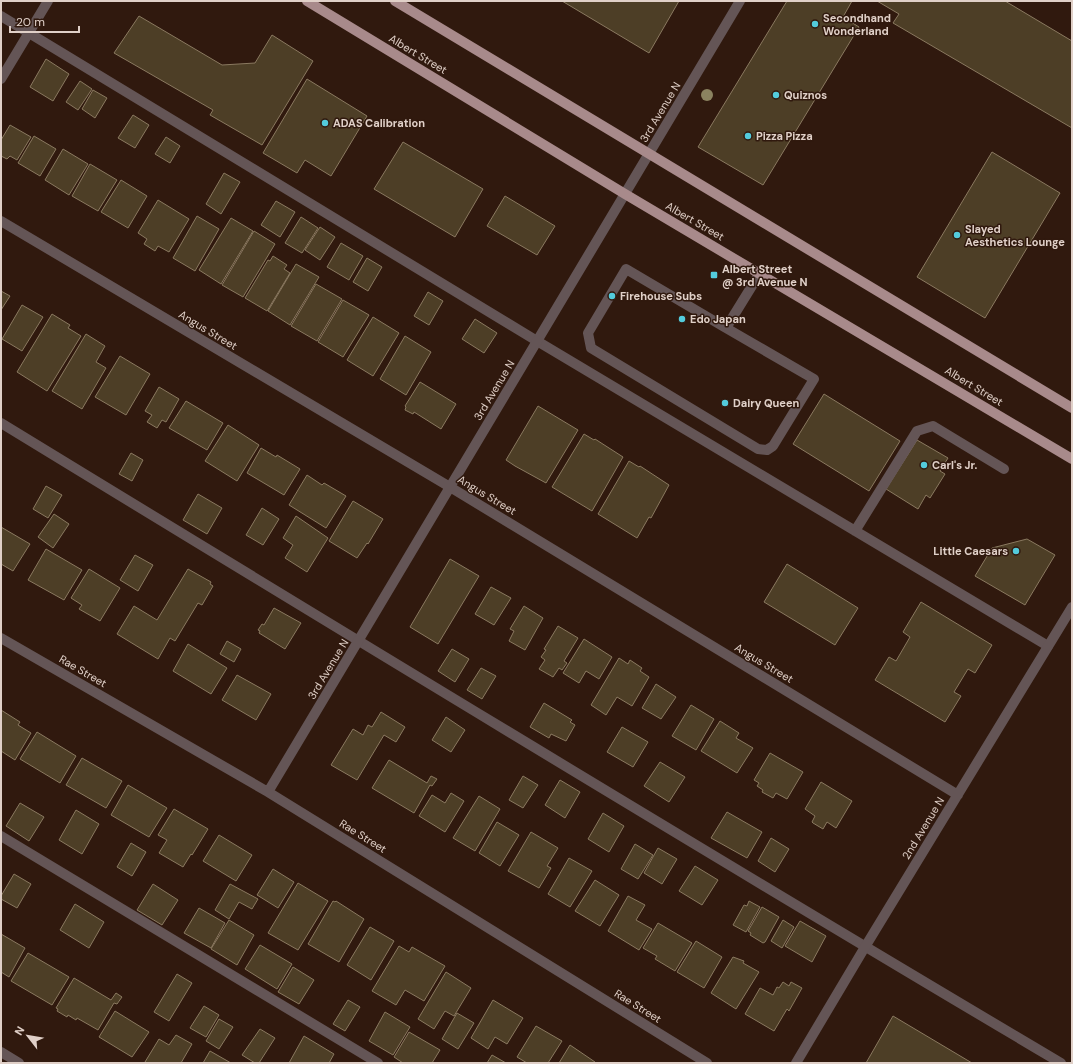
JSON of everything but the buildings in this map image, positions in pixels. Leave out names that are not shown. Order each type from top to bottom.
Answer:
[{"type":"main road","name":"Albert Street","points":[[307,1],[625,194],[1072,459]]},
{"type":"main road","points":[[395,1],[1072,408]]},
{"type":"street","points":[[1,79],[48,1]]},
{"type":"street","name":"3rd Avenue N","points":[[268,792],[740,1]]},
{"type":"street","points":[[1,16],[537,341],[1048,646]]},
{"type":"street","name":"Angus Street","points":[[1,221],[450,487],[958,795]]},
{"type":"street","points":[[626,269],[726,328],[814,379],[773,446],[767,450],[758,449],[591,348],[588,333],[626,269]]},
{"type":"street","points":[[726,328],[760,273]]},
{"type":"street","points":[[1,423],[358,641],[865,947],[1061,1063]]},
{"type":"street","points":[[855,531],[916,431],[933,426],[1004,468]]},
{"type":"street","name":"2nd Avenue N","points":[[796,1063],[1072,607]]},
{"type":"street","name":"Rae Street","points":[[1,638],[268,792],[707,1063]]},
{"type":"street","points":[[1,836],[378,1063]]},
{"type":"street","points":[[1,1052],[19,1063]]},
{"type":"place","name":"Secondhand Wonderland","points":[[815,24]]},
{"type":"place","name":"Quiznos","points":[[776,95]]},
{"type":"place","name":"ADAS Calibration","points":[[325,123]]},
{"type":"place","name":"Pizza Pizza","points":[[748,136]]},
{"type":"place","name":"Slayed Aesthetics Lounge","points":[[957,235]]},
{"type":"place","name":"Albert Street @ 3rd Avenue N","points":[[714,275]]},
{"type":"place","name":"Firehouse Subs","points":[[612,296]]},
{"type":"place","name":"Edo Japan","points":[[682,319]]},
{"type":"place","name":"Dairy Queen","points":[[725,403]]},
{"type":"place","name":"Carl's Jr.","points":[[924,465]]},
{"type":"place","name":"Little Caesars","points":[[1016,551]]}]
